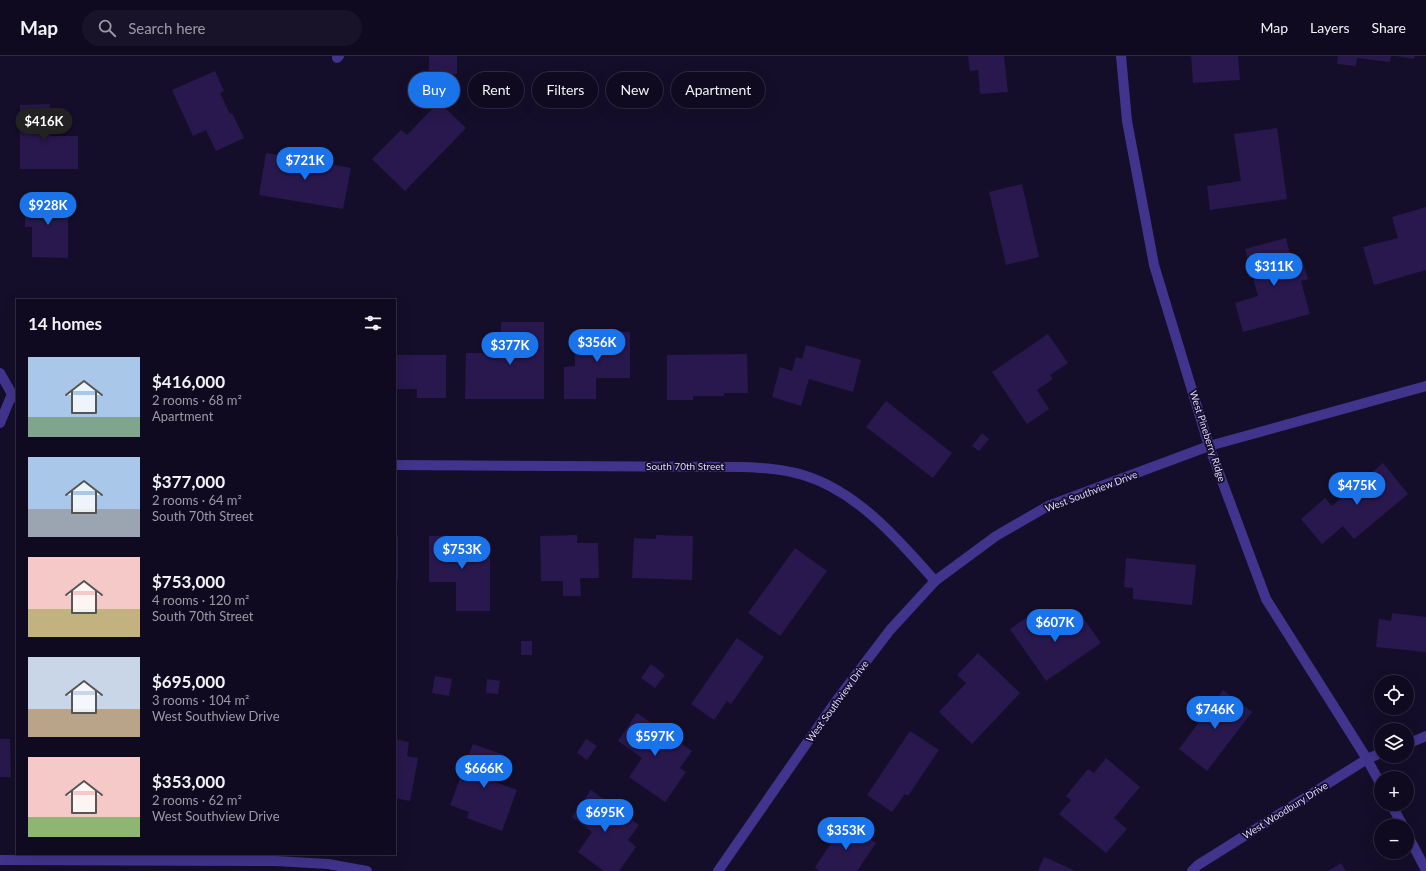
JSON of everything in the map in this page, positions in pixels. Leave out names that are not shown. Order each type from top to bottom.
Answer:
[{"type":"street","name":"West Pineberry Ridge","points":[[1121,56],[1127,121],[1154,265],[1209,446],[1266,599],[1374,772]]},
{"type":"street","points":[[0,373],[14,396]]},
{"type":"street","name":"West Southview Drive","points":[[718,871],[836,701],[890,630],[935,581],[996,536],[1048,506],[1209,446],[1426,386]]},
{"type":"street","points":[[0,396],[14,396]]},
{"type":"street","points":[[0,423],[14,396]]},
{"type":"street","name":"South 70th Street","points":[[396,465],[735,467],[776,469],[805,476],[837,489],[870,514],[908,550],[935,581]]},
{"type":"street","points":[[1414,741],[1426,736]]},
{"type":"street","name":"West Woodbury Drive","points":[[1192,871],[1198,865],[1374,756]]},
{"type":"street","points":[[1414,847],[1426,870]]},
{"type":"street","points":[[0,860],[276,861],[328,864],[367,871]]},
{"type":"building","points":[[429,56],[457,56],[457,72],[429,72]]},
{"type":"building","points":[[968,56],[1004,56],[1008,92],[980,94],[978,70],[970,71]]},
{"type":"building","points":[[1191,56],[1238,56],[1240,80],[1193,83]]},
{"type":"building","points":[[1338,56],[1391,56],[1390,62],[1357,58],[1356,66],[1337,64]]},
{"type":"building","points":[[1396,56],[1415,56],[1414,59]]},
{"type":"building","points":[[215,71],[224,91],[220,93],[244,138],[216,151],[206,130],[193,136],[172,90]]},
{"type":"building","points":[[50,104],[50,136],[78,136],[78,169],[20,169],[20,105]]},
{"type":"building","points":[[433,108],[445,108],[466,128],[405,191],[372,159],[401,130],[407,135]]},
{"type":"building","points":[[1277,128],[1287,199],[1210,210],[1207,186],[1241,181],[1234,134]]},
{"type":"building","points":[[266,153],[351,168],[343,209],[259,195]]},
{"type":"building","points":[[1022,184],[1039,257],[1006,265],[989,192]]},
{"type":"building","points":[[25,197],[68,197],[68,258],[32,257],[32,227],[25,227]]},
{"type":"building","points":[[1426,207],[1426,270],[1374,285],[1363,247],[1398,238],[1392,217]]},
{"type":"building","points":[[1286,238],[1292,263],[1302,260],[1308,279],[1301,281],[1310,314],[1243,332],[1235,303],[1258,296],[1245,249]]},
{"type":"building","points":[[501,322],[544,322],[544,399],[465,399],[466,353],[501,353]]},
{"type":"building","points":[[630,332],[630,378],[596,378],[596,399],[564,399],[564,367],[575,366],[574,333]]},
{"type":"building","points":[[1048,334],[1068,363],[1050,375],[1053,379],[1037,390],[1049,409],[1027,424],[992,372]]},
{"type":"building","points":[[806,345],[861,360],[853,392],[809,379],[801,406],[772,397],[780,367],[792,371],[796,357],[802,359]]},
{"type":"building","points":[[747,354],[748,393],[724,393],[724,396],[693,396],[693,400],[667,400],[667,355]]},
{"type":"building","points":[[396,355],[446,355],[446,398],[417,398],[417,389],[396,389]]},
{"type":"building","points":[[886,401],[952,453],[933,478],[866,427]]},
{"type":"building","points":[[982,433],[989,439],[979,451],[972,446]]},
{"type":"building","points":[[1383,463],[1408,494],[1354,539],[1343,526],[1322,544],[1301,519],[1325,498],[1332,506]]},
{"type":"building","points":[[577,535],[577,543],[598,543],[599,578],[580,578],[581,596],[563,596],[563,581],[541,581],[540,536]]},
{"type":"building","points":[[656,535],[693,536],[692,580],[632,578],[634,538],[656,539]]},
{"type":"building","points":[[396,536],[398,536],[398,581],[396,581]]},
{"type":"building","points":[[429,536],[470,536],[470,545],[490,545],[490,611],[456,611],[456,582],[429,582]]},
{"type":"building","points":[[795,548],[827,571],[780,636],[748,613]]},
{"type":"building","points":[[1126,558],[1196,565],[1192,605],[1133,599],[1133,588],[1124,587]]},
{"type":"building","points":[[1079,612],[1101,643],[1046,681],[1010,629],[1033,613],[1048,634]]},
{"type":"building","points":[[1392,613],[1426,617],[1426,652],[1376,647],[1379,619],[1391,621]]},
{"type":"building","points":[[737,638],[764,657],[731,704],[727,701],[714,720],[691,704]]},
{"type":"building","points":[[521,641],[532,641],[532,655],[521,655]]},
{"type":"building","points":[[978,653],[1020,693],[972,744],[939,712],[966,683],[957,675]]},
{"type":"building","points":[[651,664],[665,675],[655,688],[641,678]]},
{"type":"building","points":[[435,676],[452,679],[449,696],[432,693]]},
{"type":"building","points":[[487,679],[500,681],[498,694],[486,693]]},
{"type":"building","points":[[1223,690],[1252,712],[1207,771],[1179,749]]},
{"type":"building","points":[[637,713],[692,751],[680,768],[686,772],[665,802],[629,777],[642,758],[618,741]]},
{"type":"building","points":[[910,731],[939,750],[908,796],[905,794],[892,812],[867,795]]},
{"type":"building","points":[[0,739],[10,739],[11,777],[0,777]]},
{"type":"building","points":[[396,739],[409,742],[407,756],[418,758],[410,801],[396,798]]},
{"type":"building","points":[[586,739],[597,746],[587,760],[577,753]]},
{"type":"building","points":[[473,744],[504,755],[495,782],[517,790],[502,831],[467,818],[469,812],[450,805]]},
{"type":"building","points":[[1106,758],[1140,787],[1114,818],[1127,829],[1106,853],[1059,814],[1071,800],[1066,796],[1088,769],[1094,773]]},
{"type":"building","points":[[591,790],[639,825],[628,840],[636,847],[619,871],[604,871],[578,852],[592,832],[572,817]]},
{"type":"building","points":[[845,822],[876,843],[857,871],[819,871],[815,867]]},
{"type":"building","points":[[1044,857],[1076,871],[1038,871]]},
{"type":"building","points":[[1341,863],[1346,871],[1328,871]]}]
